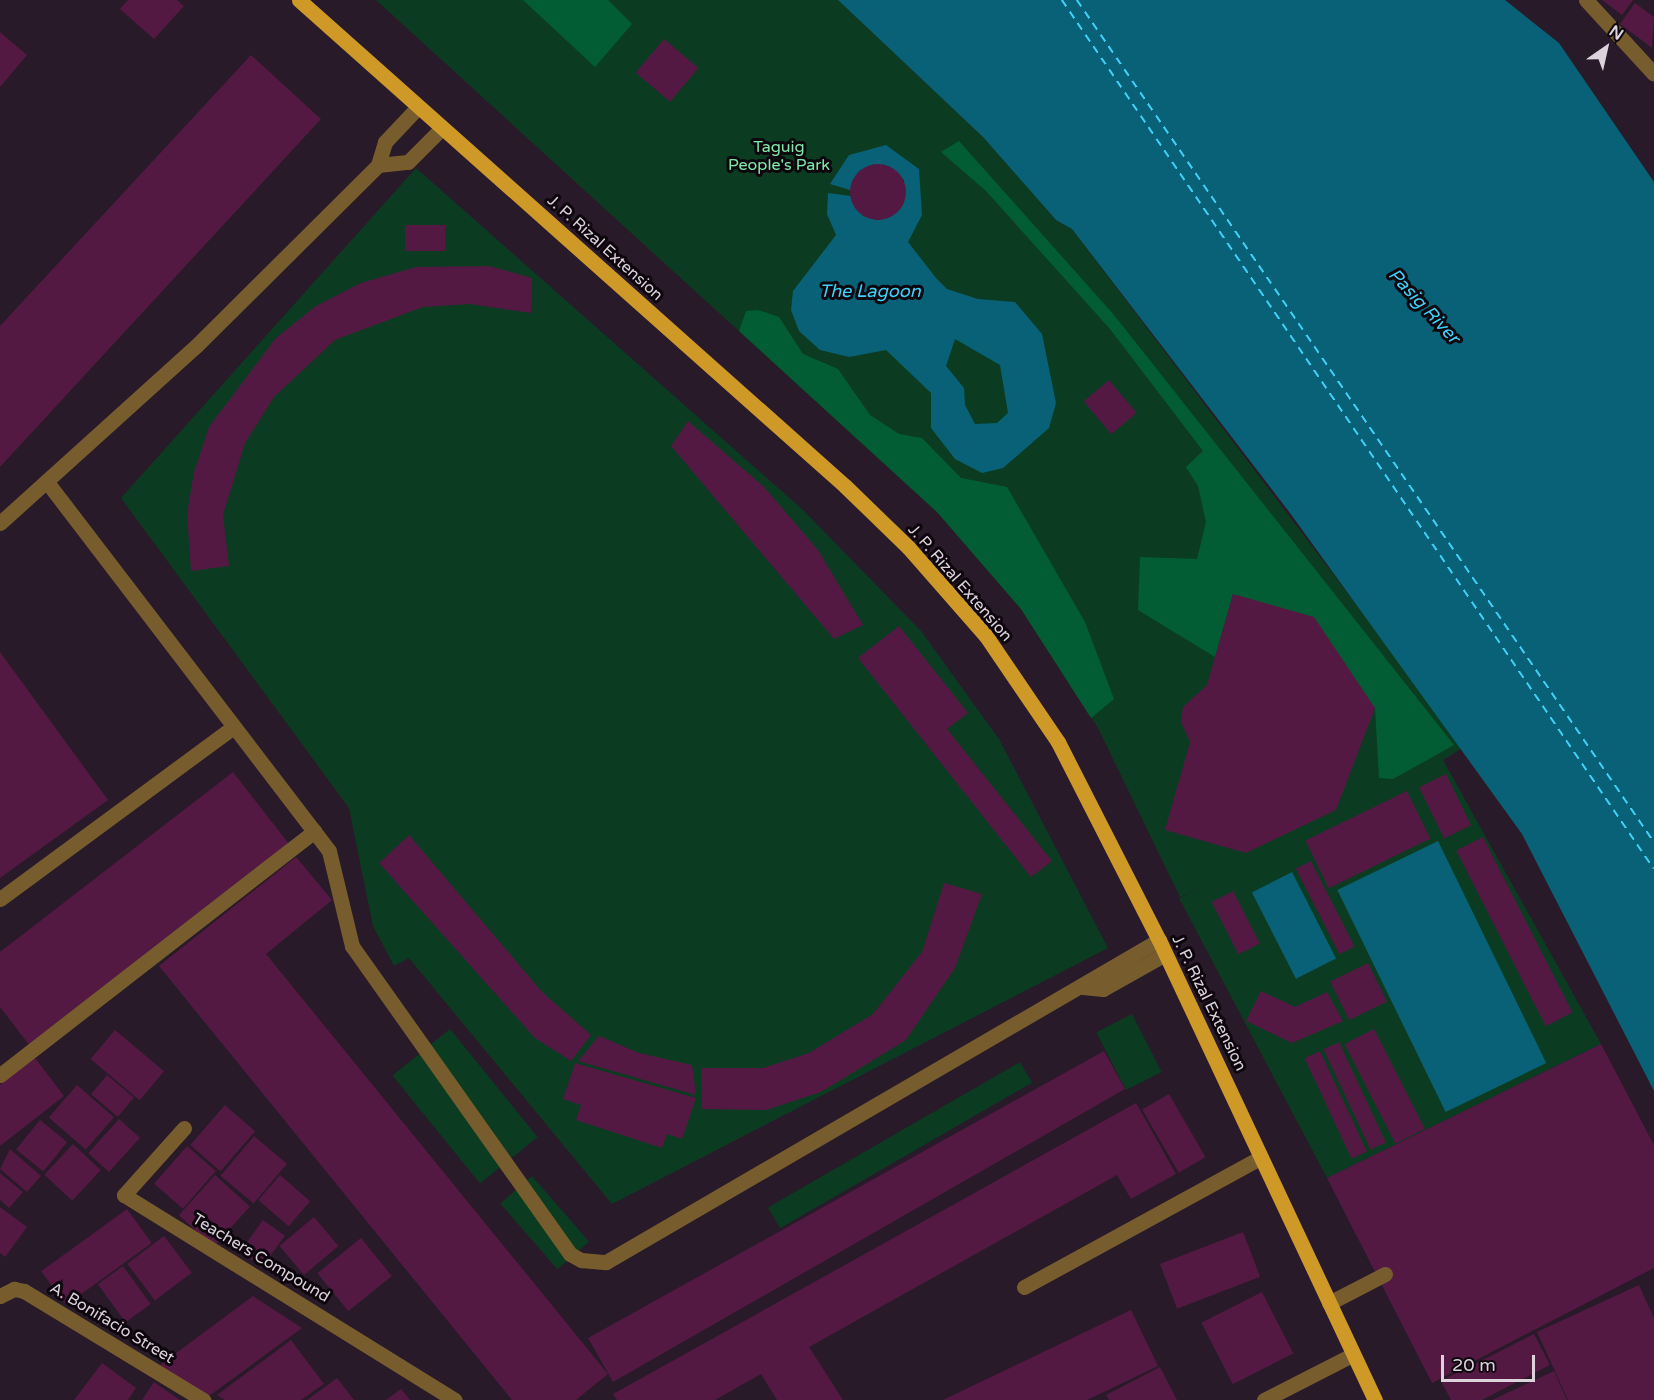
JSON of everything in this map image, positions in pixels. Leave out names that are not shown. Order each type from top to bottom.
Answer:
[{"type":"main road","name":"J. P. Rizal Extension","points":[[299,0],[845,486],[916,556],[986,636],[1058,742],[1162,947],[1375,1400]]},
{"type":"street","points":[[1586,0],[1654,74]]},
{"type":"street","points":[[0,523],[47,483],[196,346],[378,165],[385,142],[418,107]]},
{"type":"street","points":[[378,165],[408,162],[442,128]]},
{"type":"street","points":[[47,483],[232,728],[315,831],[342,886],[352,946],[570,1254],[592,1263],[606,1262],[1083,987],[1162,947]]},
{"type":"street","points":[[0,900],[232,728]]},
{"type":"street","points":[[0,1075],[315,831]]},
{"type":"street","name":"Teachers Compound","points":[[184,1128],[124,1195],[455,1400]]},
{"type":"street","points":[[1024,1287],[1261,1157]]},
{"type":"street","points":[[1329,1303],[1385,1274]]},
{"type":"street","name":"A. Bonifacio Street","points":[[0,1296],[14,1289],[24,1291],[203,1400]]},
{"type":"street","points":[[1264,1400],[1352,1355]]},
{"type":"green space","name":"Taguig People's Park","points":[[376,0],[838,0],[983,137],[1056,220],[1072,229],[1464,747],[1443,760],[1601,1044],[1327,1178],[1179,898],[1207,883],[1180,897],[1098,728],[1021,609],[937,512]]},
{"type":"green space","points":[[523,0],[608,0],[632,24],[595,67]]},
{"type":"green space","points":[[959,141],[1114,315],[1454,745],[1393,779],[1379,778],[1375,708],[1233,594],[1215,657],[1138,610],[1140,557],[1197,559],[1206,522],[1198,486],[1186,467],[1203,451],[1110,329],[986,191],[941,152]]},
{"type":"green space","points":[[416,168],[802,509],[921,631],[999,739],[1108,948],[612,1204],[409,958],[394,966],[373,926],[349,808],[121,498]]},
{"type":"green space","points":[[758,310],[779,317],[803,354],[838,369],[870,415],[899,434],[922,438],[961,478],[1007,487],[1085,622],[1114,699],[1091,718],[1021,609],[937,512],[739,331],[746,311]]},
{"type":"green space","points":[[1132,1014],[1162,1072],[1126,1090],[1096,1032]]},
{"type":"green space","points":[[450,1029],[537,1137],[480,1184],[392,1076]]},
{"type":"green space","points":[[1020,1062],[1032,1083],[780,1228],[768,1208]]},
{"type":"green space","points":[[532,1176],[589,1242],[557,1269],[500,1204]]},
{"type":"water","name":"Pasig River","points":[[838,0],[1505,0],[1559,43],[1654,182],[1654,1091],[1522,834],[1290,513],[1072,229],[1056,220],[983,137]]},
{"type":"water","name":"The Lagoon","points":[[886,145],[919,169],[922,215],[908,242],[947,289],[978,299],[1015,302],[1042,334],[1056,403],[1049,428],[1003,468],[982,473],[955,459],[931,428],[931,393],[886,350],[849,357],[820,350],[799,331],[791,310],[793,291],[836,235],[827,214],[828,193],[851,196],[863,216],[877,220],[888,218],[903,205],[904,180],[889,166],[860,170],[850,190],[830,184],[849,155]],"holes":[[[955,339],[1000,365],[1008,413],[997,423],[975,424],[965,405],[964,388],[946,366]]]},
{"type":"water","points":[[1438,841],[1546,1063],[1446,1112],[1337,890]]},
{"type":"water","points":[[1292,872],[1336,958],[1296,979],[1252,892]]},
{"type":"building","points":[[128,0],[177,0],[184,6],[154,39],[120,9]]},
{"type":"building","points":[[1602,0],[1633,0],[1622,15]]},
{"type":"building","points":[[1635,3],[1654,17],[1652,48],[1620,24]]},
{"type":"building","points":[[0,32],[27,55],[0,87]]},
{"type":"building","points":[[664,39],[698,68],[670,102],[636,73]]},
{"type":"building","points":[[251,55],[321,119],[0,467],[0,326]]},
{"type":"building","points":[[878,164],[889,166],[898,172],[904,181],[906,192],[904,203],[898,212],[889,218],[878,220],[867,218],[858,212],[852,203],[850,192],[852,181],[858,172],[867,166]]},
{"type":"building","points":[[405,225],[445,225],[445,251],[405,251]]},
{"type":"building","points":[[489,266],[532,278],[531,313],[470,304],[423,307],[335,340],[274,397],[245,443],[223,515],[229,566],[191,571],[187,514],[194,472],[209,427],[276,338],[316,306],[361,283],[416,267]]},
{"type":"building","points":[[1109,380],[1137,413],[1111,434],[1084,401]]},
{"type":"building","points":[[688,421],[764,487],[818,550],[863,625],[834,639],[671,446]]},
{"type":"building","points":[[1233,594],[1314,617],[1375,708],[1336,810],[1246,853],[1165,830],[1190,742],[1181,722],[1183,707],[1207,685]]},
{"type":"building","points":[[899,626],[968,713],[947,729],[1052,861],[1031,877],[858,658]]},
{"type":"building","points":[[0,652],[108,800],[0,878]]},
{"type":"building","points":[[233,772],[290,845],[30,1046],[0,1007],[0,952]]},
{"type":"building","points":[[1446,774],[1471,825],[1444,838],[1419,787]]},
{"type":"building","points":[[1407,791],[1430,839],[1329,888],[1305,841]]},
{"type":"building","points":[[409,835],[542,992],[591,1035],[571,1061],[535,1038],[379,863]]},
{"type":"building","points":[[1483,837],[1572,1013],[1546,1026],[1456,851]]},
{"type":"building","points":[[296,857],[332,900],[266,954],[608,1374],[576,1400],[512,1400],[159,966]]},
{"type":"building","points":[[1311,861],[1355,947],[1339,954],[1296,869]]},
{"type":"building","points":[[944,883],[982,894],[955,968],[906,1040],[821,1092],[766,1110],[702,1109],[701,1068],[763,1068],[809,1053],[873,1014],[922,952]]},
{"type":"building","points":[[1233,891],[1260,944],[1238,954],[1212,902]]},
{"type":"building","points":[[1368,963],[1387,1002],[1349,1020],[1330,981]]},
{"type":"building","points":[[1261,991],[1295,1007],[1327,992],[1343,1021],[1292,1043],[1246,1021]]},
{"type":"building","points":[[1374,1029],[1425,1129],[1395,1144],[1345,1044]]},
{"type":"building","points":[[115,1030],[164,1071],[140,1100],[91,1059]]},
{"type":"building","points":[[599,1036],[639,1053],[692,1065],[696,1095],[578,1061]]},
{"type":"building","points":[[1339,1042],[1386,1143],[1371,1150],[1324,1049]]},
{"type":"building","points":[[1601,1044],[1654,1145],[1654,1268],[1432,1383],[1327,1178]]},
{"type":"building","points":[[1104,1051],[1125,1089],[613,1382],[588,1338]]},
{"type":"building","points":[[1320,1051],[1367,1152],[1352,1159],[1305,1058]]},
{"type":"building","points":[[35,1058],[64,1096],[0,1146],[0,1085]]},
{"type":"building","points":[[575,1063],[696,1098],[682,1139],[667,1134],[662,1148],[576,1120],[581,1105],[563,1099]]},
{"type":"building","points":[[107,1075],[134,1097],[118,1117],[91,1094]]},
{"type":"building","points":[[77,1085],[114,1117],[86,1150],[49,1117]]},
{"type":"building","points":[[1169,1094],[1206,1157],[1179,1173],[1142,1110]]},
{"type":"building","points":[[1136,1103],[1176,1174],[1131,1199],[1117,1175],[809,1347],[843,1400],[777,1400],[761,1374],[715,1400],[617,1400],[613,1394]]},
{"type":"building","points":[[225,1105],[255,1131],[220,1171],[190,1145]]},
{"type":"building","points":[[119,1119],[140,1138],[109,1172],[88,1153]]},
{"type":"building","points":[[40,1120],[67,1142],[43,1172],[16,1150]]},
{"type":"building","points":[[254,1136],[287,1164],[254,1203],[221,1176]]},
{"type":"building","points":[[73,1144],[101,1170],[72,1201],[44,1175]]},
{"type":"building","points":[[187,1146],[216,1171],[183,1209],[154,1184]]},
{"type":"building","points":[[10,1149],[41,1176],[27,1192],[0,1169]]},
{"type":"building","points":[[0,1173],[23,1192],[9,1208],[0,1200]]},
{"type":"building","points":[[215,1175],[250,1206],[214,1247],[179,1215]]},
{"type":"building","points":[[280,1175],[310,1201],[289,1226],[258,1200]]},
{"type":"building","points":[[0,1207],[27,1227],[5,1257],[0,1253]]},
{"type":"building","points":[[127,1209],[152,1243],[66,1305],[41,1271]]},
{"type":"building","points":[[314,1217],[338,1246],[304,1275],[280,1246]]},
{"type":"building","points":[[263,1220],[285,1236],[262,1267],[240,1252]]},
{"type":"building","points":[[1243,1232],[1260,1277],[1177,1309],[1160,1264]]},
{"type":"building","points":[[164,1236],[192,1273],[155,1300],[127,1264]]},
{"type":"building","points":[[361,1238],[392,1276],[348,1311],[317,1273]]},
{"type":"building","points":[[123,1266],[151,1304],[126,1322],[98,1284]]},
{"type":"building","points":[[1639,1285],[1654,1318],[1654,1400],[1568,1400],[1537,1332]]},
{"type":"building","points":[[1262,1292],[1293,1353],[1233,1384],[1201,1323]]},
{"type":"building","points":[[253,1296],[302,1328],[209,1396],[156,1368]]},
{"type":"building","points":[[1131,1310],[1158,1366],[1087,1400],[943,1400]]},
{"type":"building","points":[[1534,1334],[1550,1365],[1482,1400],[1451,1400],[1441,1381]]},
{"type":"building","points":[[291,1340],[324,1384],[301,1400],[225,1400],[217,1395]]},
{"type":"building","points":[[102,1363],[136,1388],[128,1400],[74,1400]]},
{"type":"building","points":[[1160,1367],[1177,1400],[1109,1400],[1106,1395]]},
{"type":"building","points":[[1554,1371],[1567,1400],[1492,1400]]},
{"type":"building","points":[[337,1378],[354,1400],[307,1400]]},
{"type":"building","points":[[154,1382],[180,1400],[142,1400]]},
{"type":"building","points":[[401,1389],[410,1400],[386,1400]]},
{"type":"ferry route","points":[[1062,0],[1654,869]]},
{"type":"ferry route","points":[[1077,0],[1654,842]]}]
